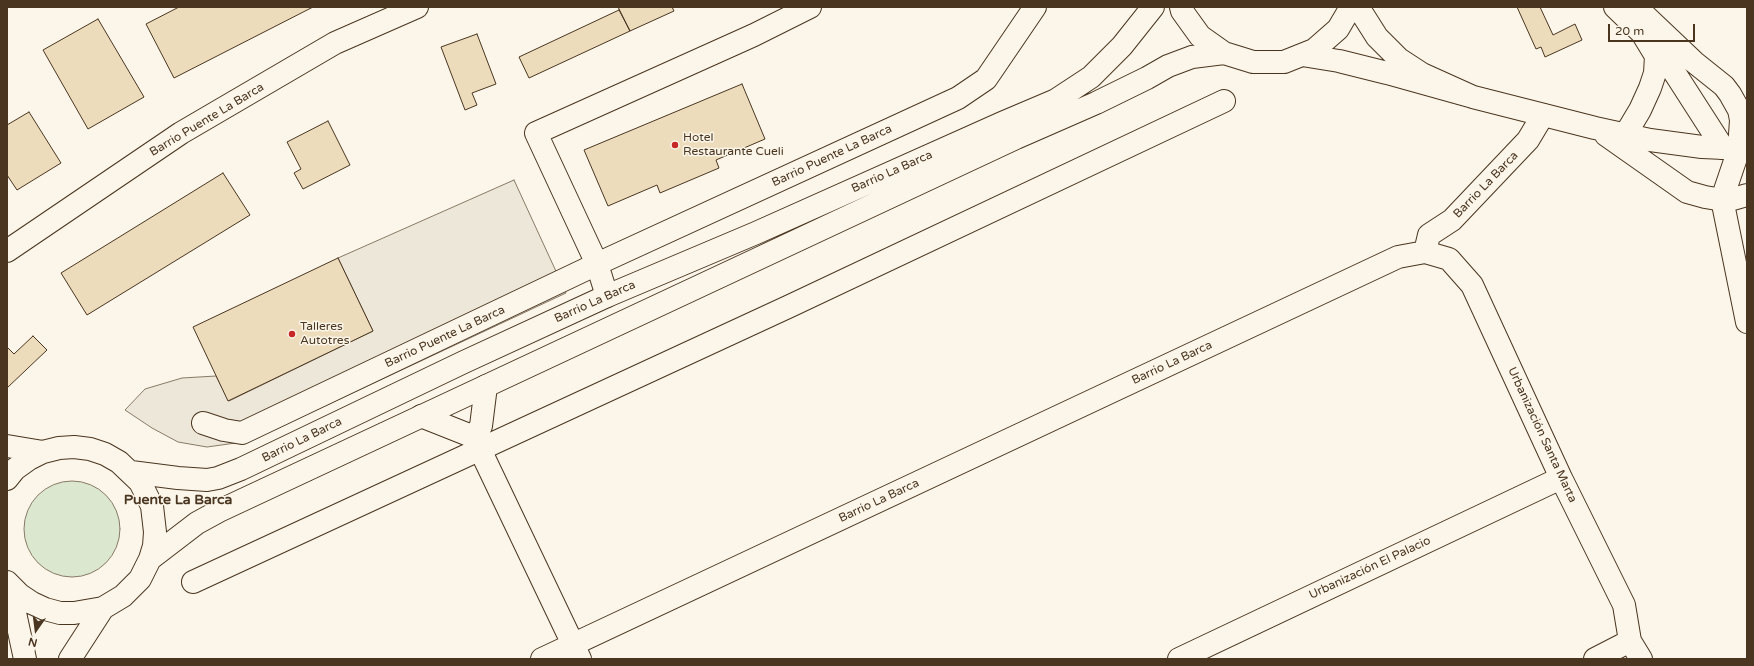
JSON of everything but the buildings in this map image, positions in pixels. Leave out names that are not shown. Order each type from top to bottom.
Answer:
[{"type":"street","name":"Barrio Puente La Barca","points":[[7,251],[181,133],[335,43],[418,7]]},
{"type":"street","points":[[477,443],[482,426],[486,386],[491,372],[510,356],[599,316],[608,305],[607,296],[597,264],[536,133],[754,35],[810,7]]},
{"type":"street","name":"Barrio Puente La Barca","points":[[203,423],[224,430],[242,433],[597,264],[958,98],[986,80],[1035,7]]},
{"type":"street","name":"Barrio La Barca","points":[[131,472],[196,480],[218,478],[241,469],[607,296],[756,233],[1056,100],[1091,77],[1122,46],[1153,7]]},
{"type":"street","points":[[1181,7],[1182,11],[1200,36],[1224,53],[1253,62],[1284,62],[1314,50],[1338,29],[1351,7]]},
{"type":"street","points":[[1358,7],[1377,37],[1399,59],[1422,74],[1473,97]]},
{"type":"street","points":[[1615,7],[1642,34],[1656,56],[1668,64],[1736,149]]},
{"type":"street","points":[[1636,7],[1694,62],[1724,86],[1734,100],[1740,115],[1742,130],[1736,149],[1733,170],[1722,199],[1747,322]]},
{"type":"street","name":"Barrio La Barca","points":[[150,559],[207,517],[462,396],[1016,138],[1096,103],[1168,66],[1192,56],[1224,53]]},
{"type":"street","points":[[1302,55],[1360,66],[1473,97],[1624,135],[1691,146],[1736,149]]},
{"type":"street","points":[[1624,135],[1640,110],[1650,88],[1655,73],[1656,56]]},
{"type":"street","points":[[1724,86],[1747,92]]},
{"type":"street","points":[[193,582],[477,443],[1224,101]]},
{"type":"street","name":"Barrio La Barca","points":[[542,659],[576,652],[1398,257],[1425,252],[1429,235],[1452,220],[1520,150],[1535,131],[1543,115]]},
{"type":"street","points":[[1595,128],[1687,192],[1705,197],[1722,199],[1747,195]]},
{"type":"street","name":"Urbanización Santa Marta","points":[[1425,252],[1449,260],[1472,284],[1561,478],[1624,605],[1635,650]]},
{"type":"street","points":[[300,440],[323,442],[339,438],[442,390],[452,391],[462,396],[483,413]]},
{"type":"street","points":[[421,416],[477,443],[576,652]]},
{"type":"street","points":[[7,446],[43,452]]},
{"type":"street","points":[[7,479],[15,469],[29,459],[43,452],[59,448],[74,447],[90,449],[120,462],[140,482],[152,506],[155,532],[154,546],[150,559],[140,579],[132,588],[114,602],[103,608],[74,613],[60,613],[32,603],[8,583]]},
{"type":"street","name":"Urbanización El Palacio","points":[[1179,659],[1561,478]]},
{"type":"street","points":[[8,583],[25,659]]},
{"type":"street","points":[[70,659],[103,608]]},
{"type":"street","points":[[1595,659],[1635,650]]},
{"type":"green space","points":[[72,481],[90,485],[99,489],[106,495],[112,502],[116,511],[120,529],[116,547],[112,556],[106,563],[99,569],[90,573],[72,577],[54,573],[45,569],[38,563],[32,556],[28,547],[24,529],[28,511],[32,502],[38,495],[45,489],[54,485]]},
{"type":"shaded area","points":[[514,180],[566,293],[250,441],[207,447],[178,442],[152,428],[125,410],[145,389],[182,378],[216,376],[229,401],[373,331],[338,258]]},
{"type":"place","name":"Hotel Restaurante Cueli","points":[[675,145]]},
{"type":"place","name":"Talleres Autotres","points":[[292,334]]},
{"type":"district","name":"Puente La Barca","points":[[178,500]]}]
